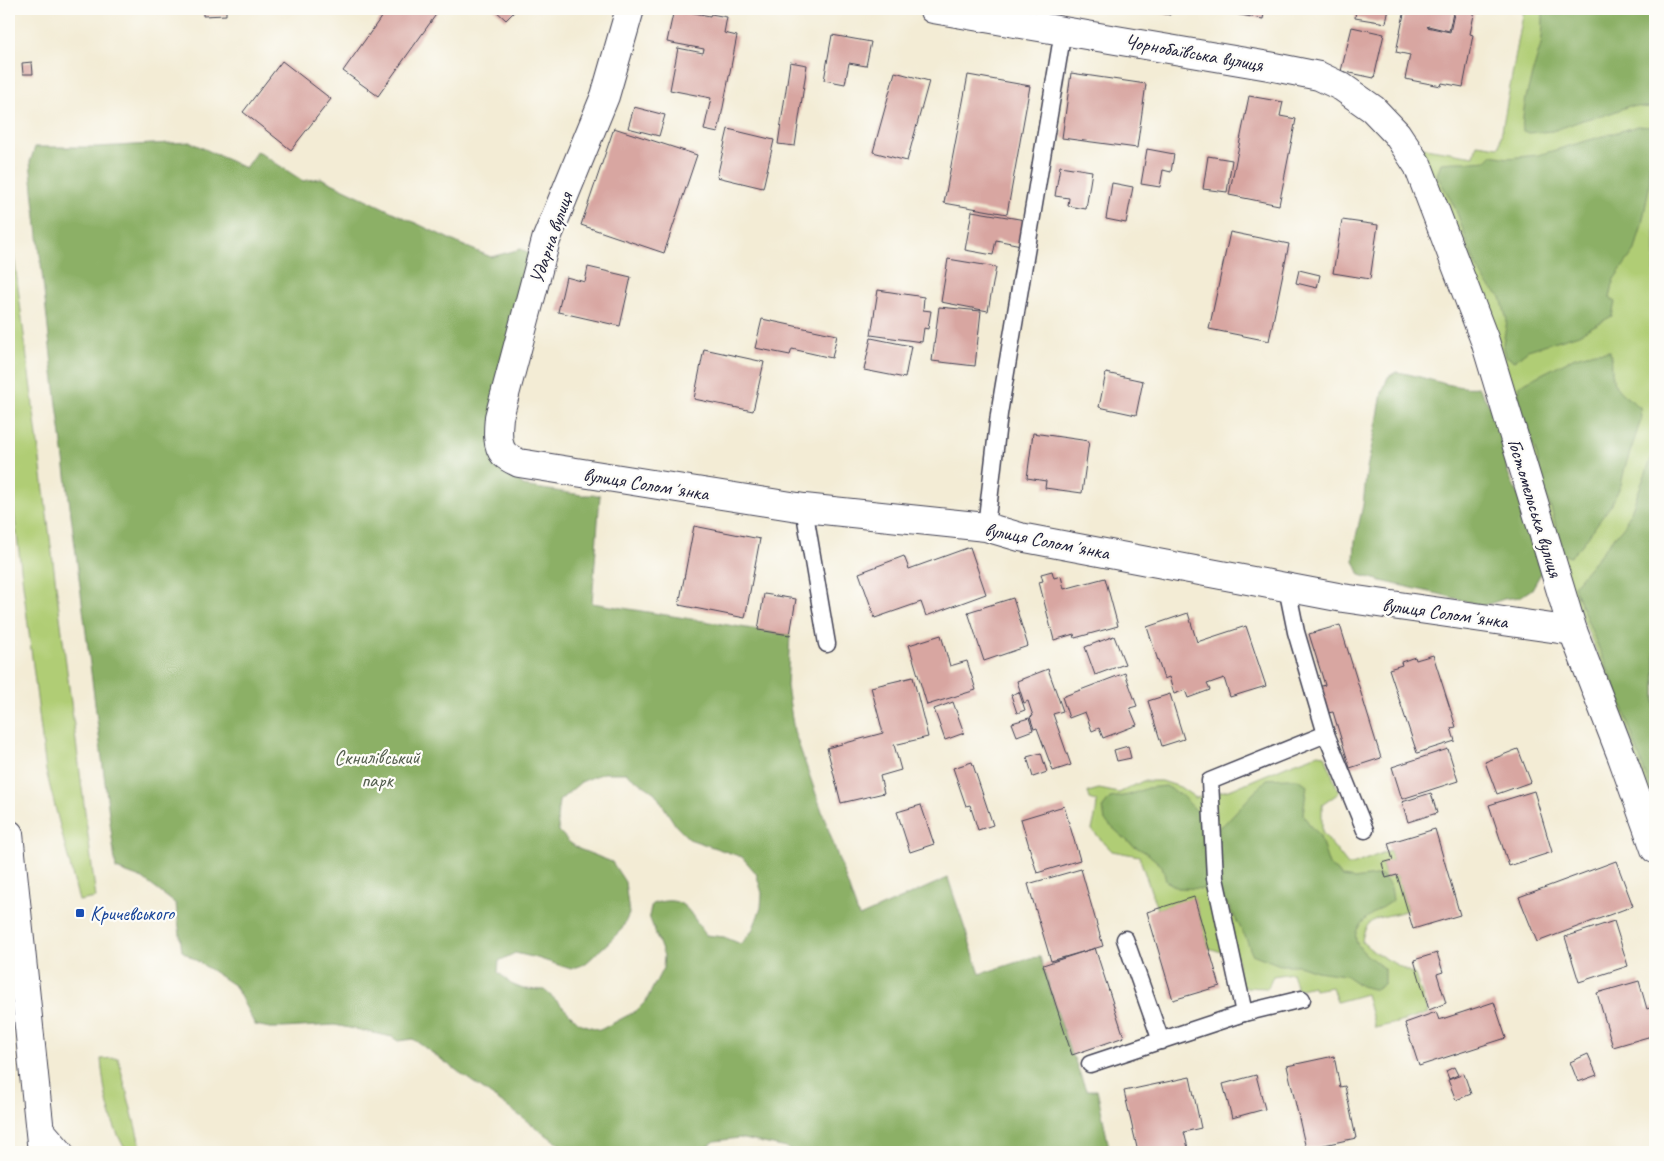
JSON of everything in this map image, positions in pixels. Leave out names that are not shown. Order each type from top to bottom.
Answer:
[{"type":"street","name":"Ударна вулиця","points":[[519,463],[504,454],[500,446],[497,431],[499,417],[546,240],[605,96],[630,9]]},
{"type":"street","name":"Чорнобаївська вулиця","points":[[933,9],[1320,76],[1342,87],[1373,109],[1397,134],[1418,166]]},
{"type":"street","name":"Гостомельська вулиця","points":[[1418,166],[1485,341],[1573,631],[1622,757],[1655,849]]},
{"type":"street","name":"вулиця Соломʼянка","points":[[519,463],[804,508],[986,527],[1020,537],[1351,600],[1573,631]]},
{"type":"street","points":[[9,834],[41,1141],[60,1152]]},
{"type":"lane","points":[[986,527],[999,414],[1063,31]]},
{"type":"lane","points":[[804,508],[828,644]]},
{"type":"lane","points":[[1287,588],[1296,632],[1326,734],[1364,830]]},
{"type":"lane","points":[[1244,1013],[1215,878],[1210,781],[1326,734]]},
{"type":"lane","points":[[1125,940],[1161,1041]]},
{"type":"lane","points":[[1090,1064],[1244,1013],[1302,999]]},
{"type":"green space","points":[[1524,9],[1655,9],[1655,813],[1616,697],[1562,571],[1419,147],[1474,156],[1477,144],[1499,147]]},
{"type":"green space","points":[[1543,9],[1655,9],[1655,108],[1629,106],[1553,131],[1529,133],[1523,131],[1526,99],[1541,44]]},
{"type":"green space","points":[[1638,126],[1651,127],[1655,133],[1655,144],[1649,169],[1650,183],[1635,250],[1614,279],[1610,298],[1615,302],[1612,316],[1579,334],[1528,350],[1514,361],[1506,356],[1503,344],[1507,321],[1501,297],[1483,278],[1477,267],[1454,206],[1437,175],[1441,163],[1486,161],[1492,155],[1508,158],[1538,155]]},
{"type":"green space","name":"Скнилівський парк","points":[[190,142],[245,168],[257,151],[303,181],[321,178],[491,257],[521,249],[531,254],[504,365],[516,475],[523,486],[582,495],[600,495],[592,603],[790,635],[787,686],[794,731],[859,917],[948,878],[980,974],[1030,958],[1040,957],[1071,1055],[1074,1058],[1086,1090],[1097,1090],[1110,1152],[793,1152],[787,1148],[739,1138],[715,1141],[700,1152],[570,1152],[413,1039],[398,1041],[392,1037],[335,1025],[270,1028],[255,1025],[235,986],[182,951],[176,904],[143,879],[116,869],[52,365],[30,162],[35,147],[97,147]],"holes":[[[603,773],[626,773],[655,793],[676,826],[689,839],[742,857],[756,873],[762,893],[761,908],[752,931],[741,944],[724,937],[706,935],[690,912],[679,903],[663,901],[652,904],[649,916],[664,956],[663,968],[646,1001],[636,1011],[600,1030],[579,1023],[544,990],[523,989],[511,984],[498,972],[499,961],[515,953],[571,969],[585,964],[622,929],[629,914],[625,882],[612,862],[579,849],[569,842],[559,831],[557,819],[559,801],[581,782]]]},
{"type":"green space","points":[[9,217],[96,898],[79,901],[46,771],[9,471]]},
{"type":"green space","points":[[1610,351],[1614,383],[1624,395],[1640,407],[1641,420],[1621,485],[1611,505],[1581,546],[1570,557],[1563,554],[1551,508],[1542,485],[1537,456],[1518,403],[1520,385],[1575,357],[1595,352]]},
{"type":"green space","points":[[1396,372],[1458,386],[1478,387],[1494,413],[1505,444],[1508,474],[1525,508],[1527,533],[1536,552],[1541,573],[1532,589],[1520,597],[1504,599],[1483,606],[1360,575],[1354,561],[1355,541],[1363,505],[1367,468],[1382,393],[1388,377]]},
{"type":"green space","points":[[1655,449],[1655,803],[1620,699],[1573,586],[1624,526]]},
{"type":"green space","points":[[1318,754],[1325,755],[1339,793],[1322,805],[1322,832],[1348,865],[1390,850],[1393,860],[1382,864],[1386,878],[1397,875],[1407,910],[1372,921],[1364,932],[1362,942],[1374,952],[1415,975],[1428,1013],[1375,1028],[1366,994],[1337,1002],[1332,987],[1314,990],[1313,986],[1297,990],[1292,973],[1273,976],[1268,988],[1240,987],[1237,957],[1209,948],[1194,898],[1157,909],[1139,856],[1112,851],[1092,830],[1097,802],[1090,799],[1088,792],[1099,789],[1119,793],[1143,781],[1162,781],[1180,787],[1196,798],[1232,789]]},
{"type":"green space","points":[[1288,778],[1300,780],[1307,785],[1303,814],[1311,827],[1319,834],[1329,865],[1343,877],[1354,879],[1382,875],[1391,887],[1393,900],[1365,920],[1359,926],[1356,933],[1356,940],[1360,948],[1384,969],[1384,984],[1376,990],[1361,986],[1345,975],[1316,971],[1298,965],[1280,965],[1252,954],[1245,936],[1228,905],[1211,889],[1178,888],[1166,881],[1162,866],[1148,854],[1131,844],[1105,821],[1103,807],[1110,798],[1129,795],[1147,788],[1166,786],[1181,795],[1199,813],[1203,822],[1214,830],[1225,823],[1267,779]]},
{"type":"green space","points":[[118,1058],[142,1152],[127,1152],[116,1130],[108,1107],[101,1059]]},
{"type":"building","points":[[203,9],[226,9],[226,15],[203,16]]},
{"type":"building","points":[[387,9],[440,9],[378,96],[343,71]]},
{"type":"building","points":[[494,9],[517,9],[506,20]]},
{"type":"building","points":[[674,9],[710,16],[711,14],[727,17],[724,33],[737,36],[718,133],[704,130],[711,98],[670,90],[678,48],[703,53],[704,49],[667,42]]},
{"type":"building","points":[[1139,9],[1172,9],[1170,15]]},
{"type":"building","points":[[1219,9],[1265,9],[1263,19],[1218,11]]},
{"type":"building","points":[[1356,9],[1389,9],[1386,23],[1355,18]]},
{"type":"building","points":[[1405,9],[1454,9],[1449,31],[1427,27],[1450,32],[1455,9],[1475,10],[1470,34],[1473,35],[1463,87],[1442,83],[1441,86],[1405,79],[1410,55],[1396,52]]},
{"type":"building","points":[[1352,27],[1384,34],[1374,78],[1341,71]]},
{"type":"building","points":[[832,35],[871,42],[866,66],[849,63],[845,84],[824,80]]},
{"type":"building","points":[[282,61],[331,99],[291,150],[243,112]]},
{"type":"building","points":[[32,62],[33,74],[23,74],[22,63]]},
{"type":"building","points":[[790,62],[807,65],[795,146],[778,144]]},
{"type":"building","points":[[895,72],[929,81],[907,161],[873,152]]},
{"type":"building","points":[[1071,73],[1146,84],[1137,148],[1062,138]]},
{"type":"building","points":[[968,75],[1030,86],[1007,214],[944,203]]},
{"type":"building","points":[[1249,96],[1283,102],[1280,116],[1296,119],[1279,205],[1229,195]]},
{"type":"building","points":[[634,107],[665,115],[659,136],[628,128]]},
{"type":"building","points":[[614,128],[697,155],[664,253],[581,225]]},
{"type":"building","points":[[728,129],[774,140],[763,188],[717,177]]},
{"type":"building","points":[[1147,149],[1174,154],[1171,172],[1163,170],[1160,187],[1141,184]]},
{"type":"building","points":[[1208,156],[1232,160],[1227,192],[1203,189]]},
{"type":"building","points":[[1060,166],[1092,171],[1086,209],[1068,206],[1069,198],[1055,196]]},
{"type":"building","points":[[1112,183],[1133,187],[1126,223],[1106,219]]},
{"type":"building","points":[[972,211],[1025,220],[1021,245],[996,240],[993,255],[965,250]]},
{"type":"building","points":[[1342,220],[1378,225],[1370,279],[1333,273]]},
{"type":"building","points":[[1230,232],[1289,244],[1269,341],[1209,329]]},
{"type":"building","points":[[948,259],[996,267],[988,311],[941,302]]},
{"type":"building","points":[[588,267],[631,277],[620,326],[558,312],[566,277],[585,282]]},
{"type":"building","points":[[1299,270],[1320,275],[1317,288],[1296,283]]},
{"type":"building","points":[[878,290],[924,297],[923,310],[931,311],[928,329],[924,328],[922,342],[871,335]]},
{"type":"building","points":[[939,307],[981,311],[975,366],[932,361]]},
{"type":"building","points":[[762,319],[837,335],[832,358],[792,349],[790,355],[755,348]]},
{"type":"building","points":[[871,338],[911,346],[905,378],[864,370]]},
{"type":"building","points":[[704,349],[764,362],[753,411],[694,399]]},
{"type":"building","points":[[1106,373],[1143,381],[1136,415],[1099,407]]},
{"type":"building","points":[[1033,433],[1089,441],[1082,493],[1045,488],[1046,481],[1027,478]]},
{"type":"building","points":[[694,526],[760,539],[745,618],[679,605]]},
{"type":"building","points":[[970,547],[986,594],[926,616],[921,602],[875,618],[859,573],[904,556],[909,569]]},
{"type":"building","points":[[1052,571],[1054,578],[1061,576],[1064,589],[1105,578],[1118,626],[1075,638],[1074,634],[1054,640],[1039,582],[1043,581],[1041,574]]},
{"type":"building","points":[[764,594],[796,599],[790,635],[758,630]]},
{"type":"building","points":[[1013,598],[1028,646],[984,661],[968,612]]},
{"type":"building","points":[[1188,613],[1197,642],[1246,626],[1266,686],[1230,697],[1224,678],[1207,684],[1210,690],[1188,698],[1185,690],[1174,694],[1169,677],[1164,679],[1147,627]]},
{"type":"building","points":[[1340,625],[1381,758],[1350,768],[1333,712],[1328,713],[1319,687],[1325,685],[1309,634]]},
{"type":"building","points":[[941,635],[950,666],[967,661],[976,690],[927,705],[909,645]]},
{"type":"building","points":[[1114,636],[1125,664],[1095,675],[1085,647]]},
{"type":"building","points":[[1433,655],[1456,727],[1451,728],[1455,741],[1417,753],[1389,669],[1402,665],[1401,662],[1415,657],[1416,660]]},
{"type":"building","points":[[1048,669],[1063,711],[1053,714],[1071,765],[1053,771],[1037,728],[1034,729],[1030,717],[1033,716],[1028,701],[1024,703],[1017,681]]},
{"type":"building","points":[[1125,673],[1137,706],[1130,708],[1137,725],[1103,738],[1099,728],[1092,731],[1085,712],[1069,718],[1062,697]]},
{"type":"building","points":[[913,677],[928,737],[894,745],[901,770],[880,776],[884,793],[841,803],[827,748],[883,733],[871,687]]},
{"type":"building","points":[[1019,692],[1025,710],[1017,713],[1011,695]]},
{"type":"building","points":[[1170,694],[1184,739],[1162,746],[1148,701]]},
{"type":"building","points":[[953,702],[964,733],[945,740],[934,709]]},
{"type":"building","points":[[1029,718],[1033,730],[1017,736],[1012,723]]},
{"type":"building","points":[[1128,746],[1131,758],[1117,761],[1114,750]]},
{"type":"building","points":[[1448,749],[1458,781],[1402,799],[1392,767]]},
{"type":"building","points":[[1518,749],[1531,782],[1497,794],[1485,762]]},
{"type":"building","points":[[1041,753],[1047,772],[1033,777],[1027,757]]},
{"type":"building","points":[[972,762],[993,825],[978,830],[970,805],[966,806],[953,768]]},
{"type":"building","points":[[1534,791],[1552,852],[1509,866],[1489,805]]},
{"type":"building","points":[[1431,793],[1437,813],[1408,822],[1402,802]]},
{"type":"building","points":[[921,805],[934,844],[910,852],[897,812]]},
{"type":"building","points":[[1064,806],[1080,860],[1037,873],[1021,819]]},
{"type":"building","points":[[1435,829],[1460,915],[1413,929],[1397,875],[1386,878],[1382,863],[1393,860],[1388,843]]},
{"type":"building","points":[[1616,861],[1633,906],[1537,942],[1519,897]]},
{"type":"building","points":[[1081,869],[1103,946],[1051,961],[1028,884]]},
{"type":"building","points":[[1194,897],[1220,986],[1173,1000],[1147,912]]},
{"type":"building","points":[[1614,921],[1628,966],[1579,982],[1565,937]]},
{"type":"building","points":[[1095,948],[1124,1037],[1072,1055],[1043,965]]},
{"type":"building","points":[[1437,953],[1443,972],[1437,974],[1446,1003],[1429,1010],[1414,960]]},
{"type":"building","points":[[1639,981],[1647,1009],[1655,1006],[1655,1035],[1613,1047],[1597,993]]},
{"type":"building","points":[[1494,1002],[1506,1038],[1419,1066],[1405,1023],[1436,1012],[1439,1020]]},
{"type":"building","points":[[1588,1054],[1597,1075],[1578,1082],[1570,1062]]},
{"type":"building","points":[[1334,1056],[1340,1087],[1345,1086],[1356,1138],[1306,1149],[1287,1066]]},
{"type":"building","points":[[1454,1067],[1458,1075],[1449,1079],[1446,1071]]},
{"type":"building","points":[[1464,1074],[1471,1094],[1456,1100],[1448,1080]]},
{"type":"building","points":[[1256,1075],[1265,1109],[1232,1118],[1223,1084]]},
{"type":"building","points":[[1190,1077],[1201,1128],[1184,1132],[1189,1152],[1138,1152],[1124,1091]]},
{"type":"place","name":"Кричевського","points":[[80,913]]}]
